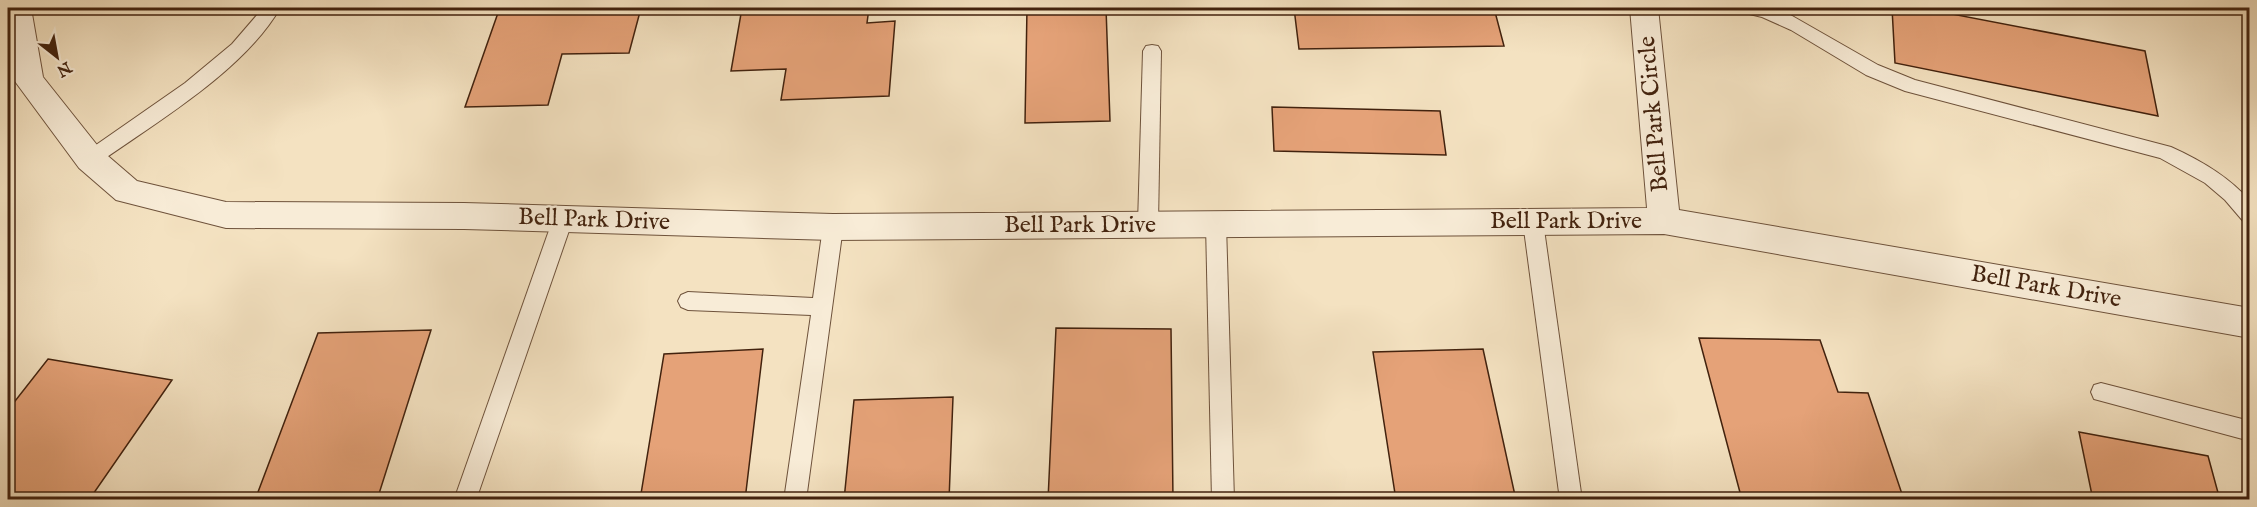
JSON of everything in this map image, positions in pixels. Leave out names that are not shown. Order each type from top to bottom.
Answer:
[{"type":"street","name":"Bell Park Drive","points":[[17,8],[16,53],[29,80],[90,159],[127,191],[226,215],[464,216],[833,227],[1664,221],[2250,323]]},
{"type":"street","name":"Bell Park Circle","points":[[1644,8],[1664,221]]},
{"type":"lane","points":[[90,159],[191,88],[238,49],[272,8]]},
{"type":"lane","points":[[1748,8],[1758,9],[1803,29],[1873,70],[1911,86],[2164,152],[2201,169],[2237,198],[2250,216]]},
{"type":"lane","points":[[1148,224],[1152,51]]},
{"type":"lane","points":[[465,500],[563,219]]},
{"type":"lane","points":[[1533,222],[1571,500]]},
{"type":"lane","points":[[1216,224],[1223,500]]},
{"type":"lane","points":[[795,500],[833,227]]},
{"type":"lane","points":[[688,301],[822,307]]},
{"type":"lane","points":[[2101,392],[2250,431]]},
{"type":"building","points":[[641,8],[629,53],[562,54],[548,105],[465,107],[499,10]]},
{"type":"building","points":[[742,8],[869,8],[867,23],[895,21],[889,96],[781,100],[786,69],[731,71]]},
{"type":"building","points":[[1027,8],[1106,8],[1110,121],[1025,123]]},
{"type":"building","points":[[1294,8],[1494,8],[1504,46],[1299,49]]},
{"type":"building","points":[[1892,8],[1936,8],[1936,11],[2145,51],[2158,116],[1895,63]]},
{"type":"building","points":[[1272,107],[1440,111],[1446,155],[1274,151]]},
{"type":"building","points":[[1056,328],[1171,329],[1173,500],[1048,500]]},
{"type":"building","points":[[431,330],[377,500],[255,500],[318,333]]},
{"type":"building","points":[[1699,338],[1820,340],[1838,392],[1868,393],[1904,500],[1742,500]]},
{"type":"building","points":[[763,349],[745,500],[640,500],[664,354]]},
{"type":"building","points":[[1483,349],[1516,500],[1396,500],[1373,352]]},
{"type":"building","points":[[48,359],[172,380],[89,500],[8,500],[8,410]]},
{"type":"building","points":[[953,397],[949,500],[844,500],[854,400]]},
{"type":"building","points":[[2079,432],[2208,456],[2220,500],[2093,500]]}]
